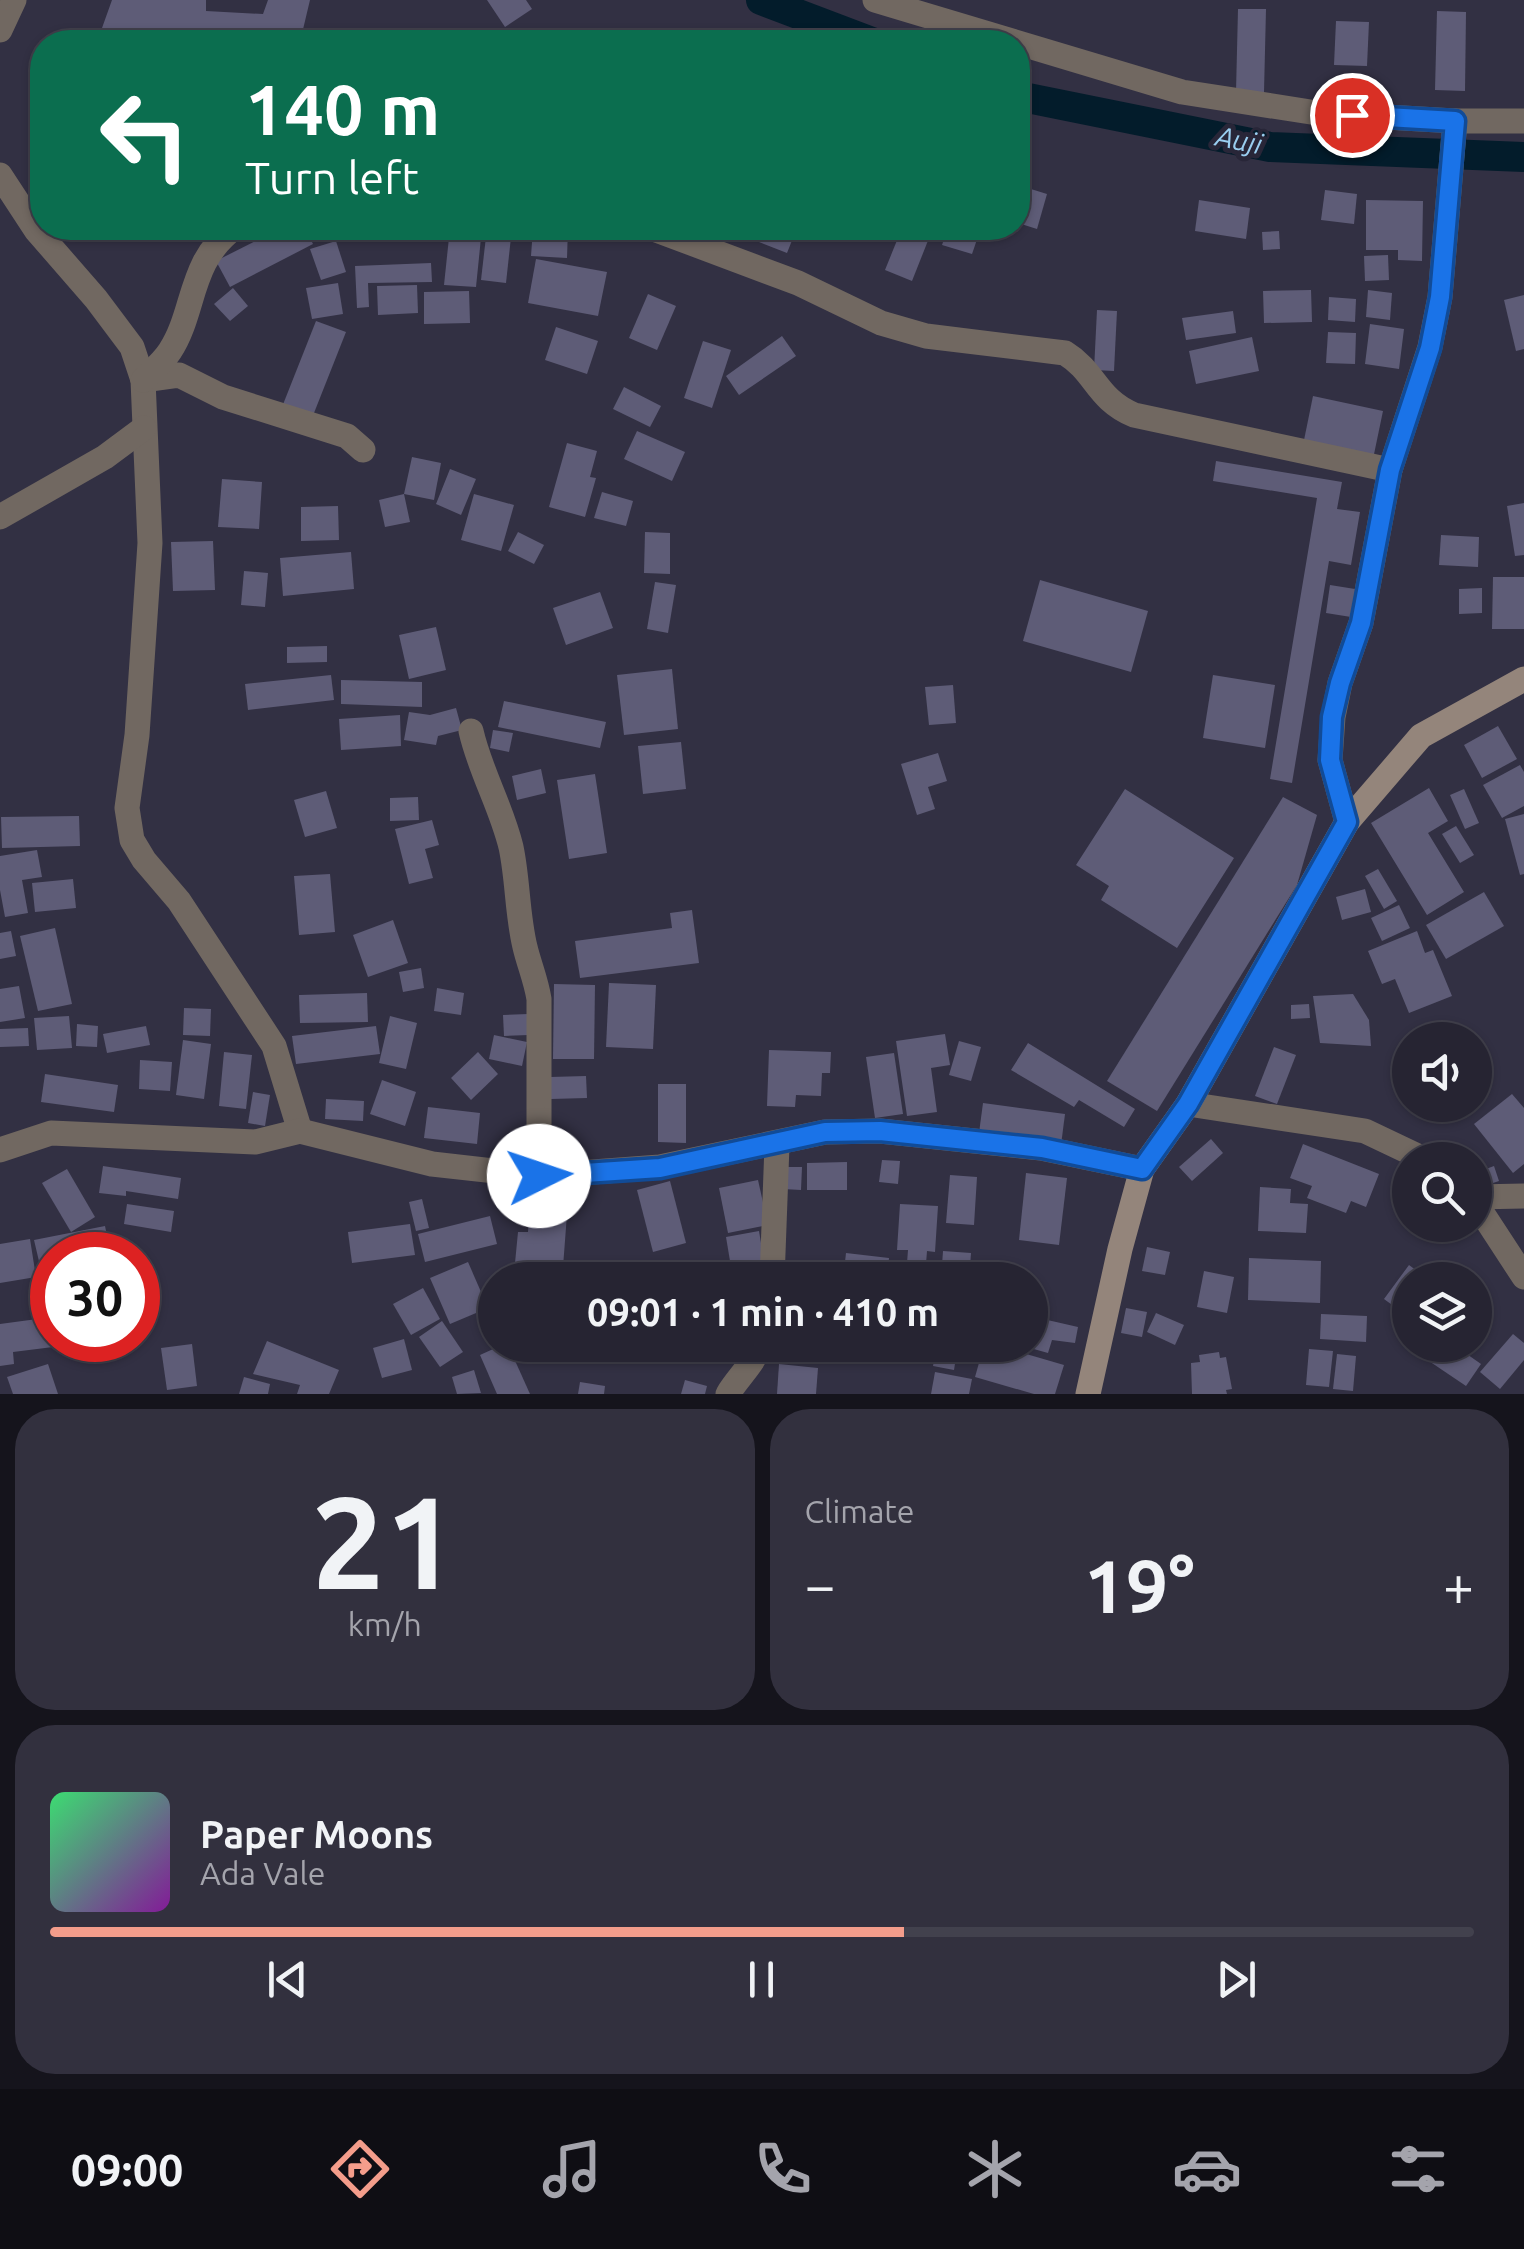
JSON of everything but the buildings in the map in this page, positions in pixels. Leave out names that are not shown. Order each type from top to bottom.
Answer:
[{"type":"street","points":[[0,30],[14,0]]},
{"type":"street","points":[[876,0],[976,30]]},
{"type":"street","points":[[1030,46],[1182,92],[1317,113],[1454,128],[1524,121]]},
{"type":"street","points":[[1347,822],[1330,760],[1332,717],[1361,623],[1390,470],[1430,348],[1440,297],[1454,128]]},
{"type":"street","points":[[0,175],[30,221]]},
{"type":"street","points":[[45,240],[132,347],[143,380],[150,543],[128,808],[132,840],[180,902],[274,1046],[300,1130]]},
{"type":"street","points":[[143,380],[170,351],[203,263],[220,240]]},
{"type":"street","points":[[683,240],[798,283],[882,323],[926,336],[1065,353],[1080,362],[1101,394],[1134,416],[1390,470]]},
{"type":"street","points":[[143,380],[179,375],[222,398],[347,436],[362,450]]},
{"type":"street","points":[[0,517],[104,457],[144,428]]},
{"type":"street","points":[[1088,1394],[1142,1169],[1188,1104],[1347,822],[1421,736],[1524,679]]},
{"type":"street","points":[[471,730],[479,766],[497,801],[512,850],[525,950],[539,999],[539,1176]]},
{"type":"street","points":[[1188,1104],[1366,1130],[1392,1143]]},
{"type":"street","points":[[0,1150],[51,1132],[255,1142],[300,1130],[432,1164],[539,1176],[660,1168],[825,1132],[880,1131],[1042,1148],[1142,1169]]},
{"type":"street","points":[[773,1262],[776,1145]]},
{"type":"street","points":[[1492,1199],[1524,1196]]},
{"type":"street","points":[[1492,1227],[1524,1277]]},
{"type":"street","points":[[728,1394],[752,1362]]},
{"type":"waterway","name":"Auji","points":[[761,0],[840,30]]},
{"type":"waterway","name":"Auji","points":[[1030,98],[1270,147],[1524,157]]},
{"type":"route","points":[[539,1176],[660,1168],[825,1132],[880,1131],[1042,1148],[1142,1169],[1188,1104],[1347,822],[1330,760],[1332,717],[1361,623],[1390,470],[1430,348],[1440,297],[1455,121],[1352,115]]}]
